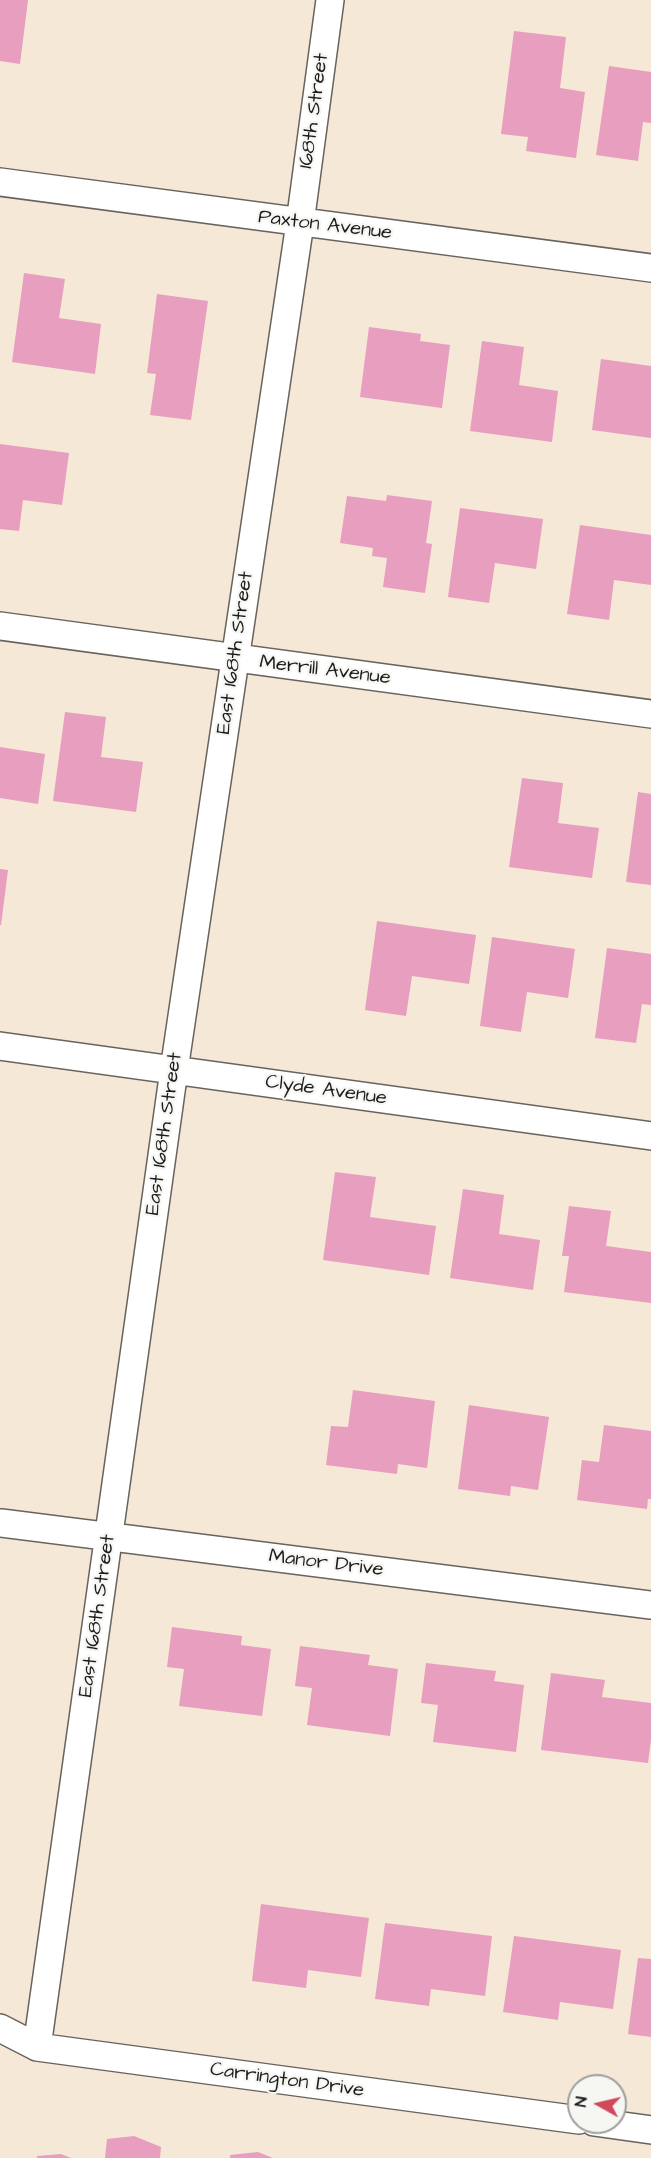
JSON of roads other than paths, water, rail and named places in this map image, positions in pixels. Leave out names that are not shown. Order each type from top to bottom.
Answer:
[{"type":"street","name":"168th Street","points":[[300,223],[330,0]]},
{"type":"street","name":"Paxton Avenue","points":[[0,182],[651,268]]},
{"type":"street","name":"East 168th Street","points":[[37,2047],[174,1070],[300,223]]},
{"type":"street","name":"Merrill Avenue","points":[[0,626],[651,714]]},
{"type":"street","name":"Clyde Avenue","points":[[0,1046],[651,1136]]},
{"type":"street","name":"Manor Drive","points":[[1,1523],[651,1605]]},
{"type":"street","name":"Carrington Drive","points":[[0,2028],[37,2047],[567,2118]]},
{"type":"street","points":[[627,2127],[651,2130]]}]
